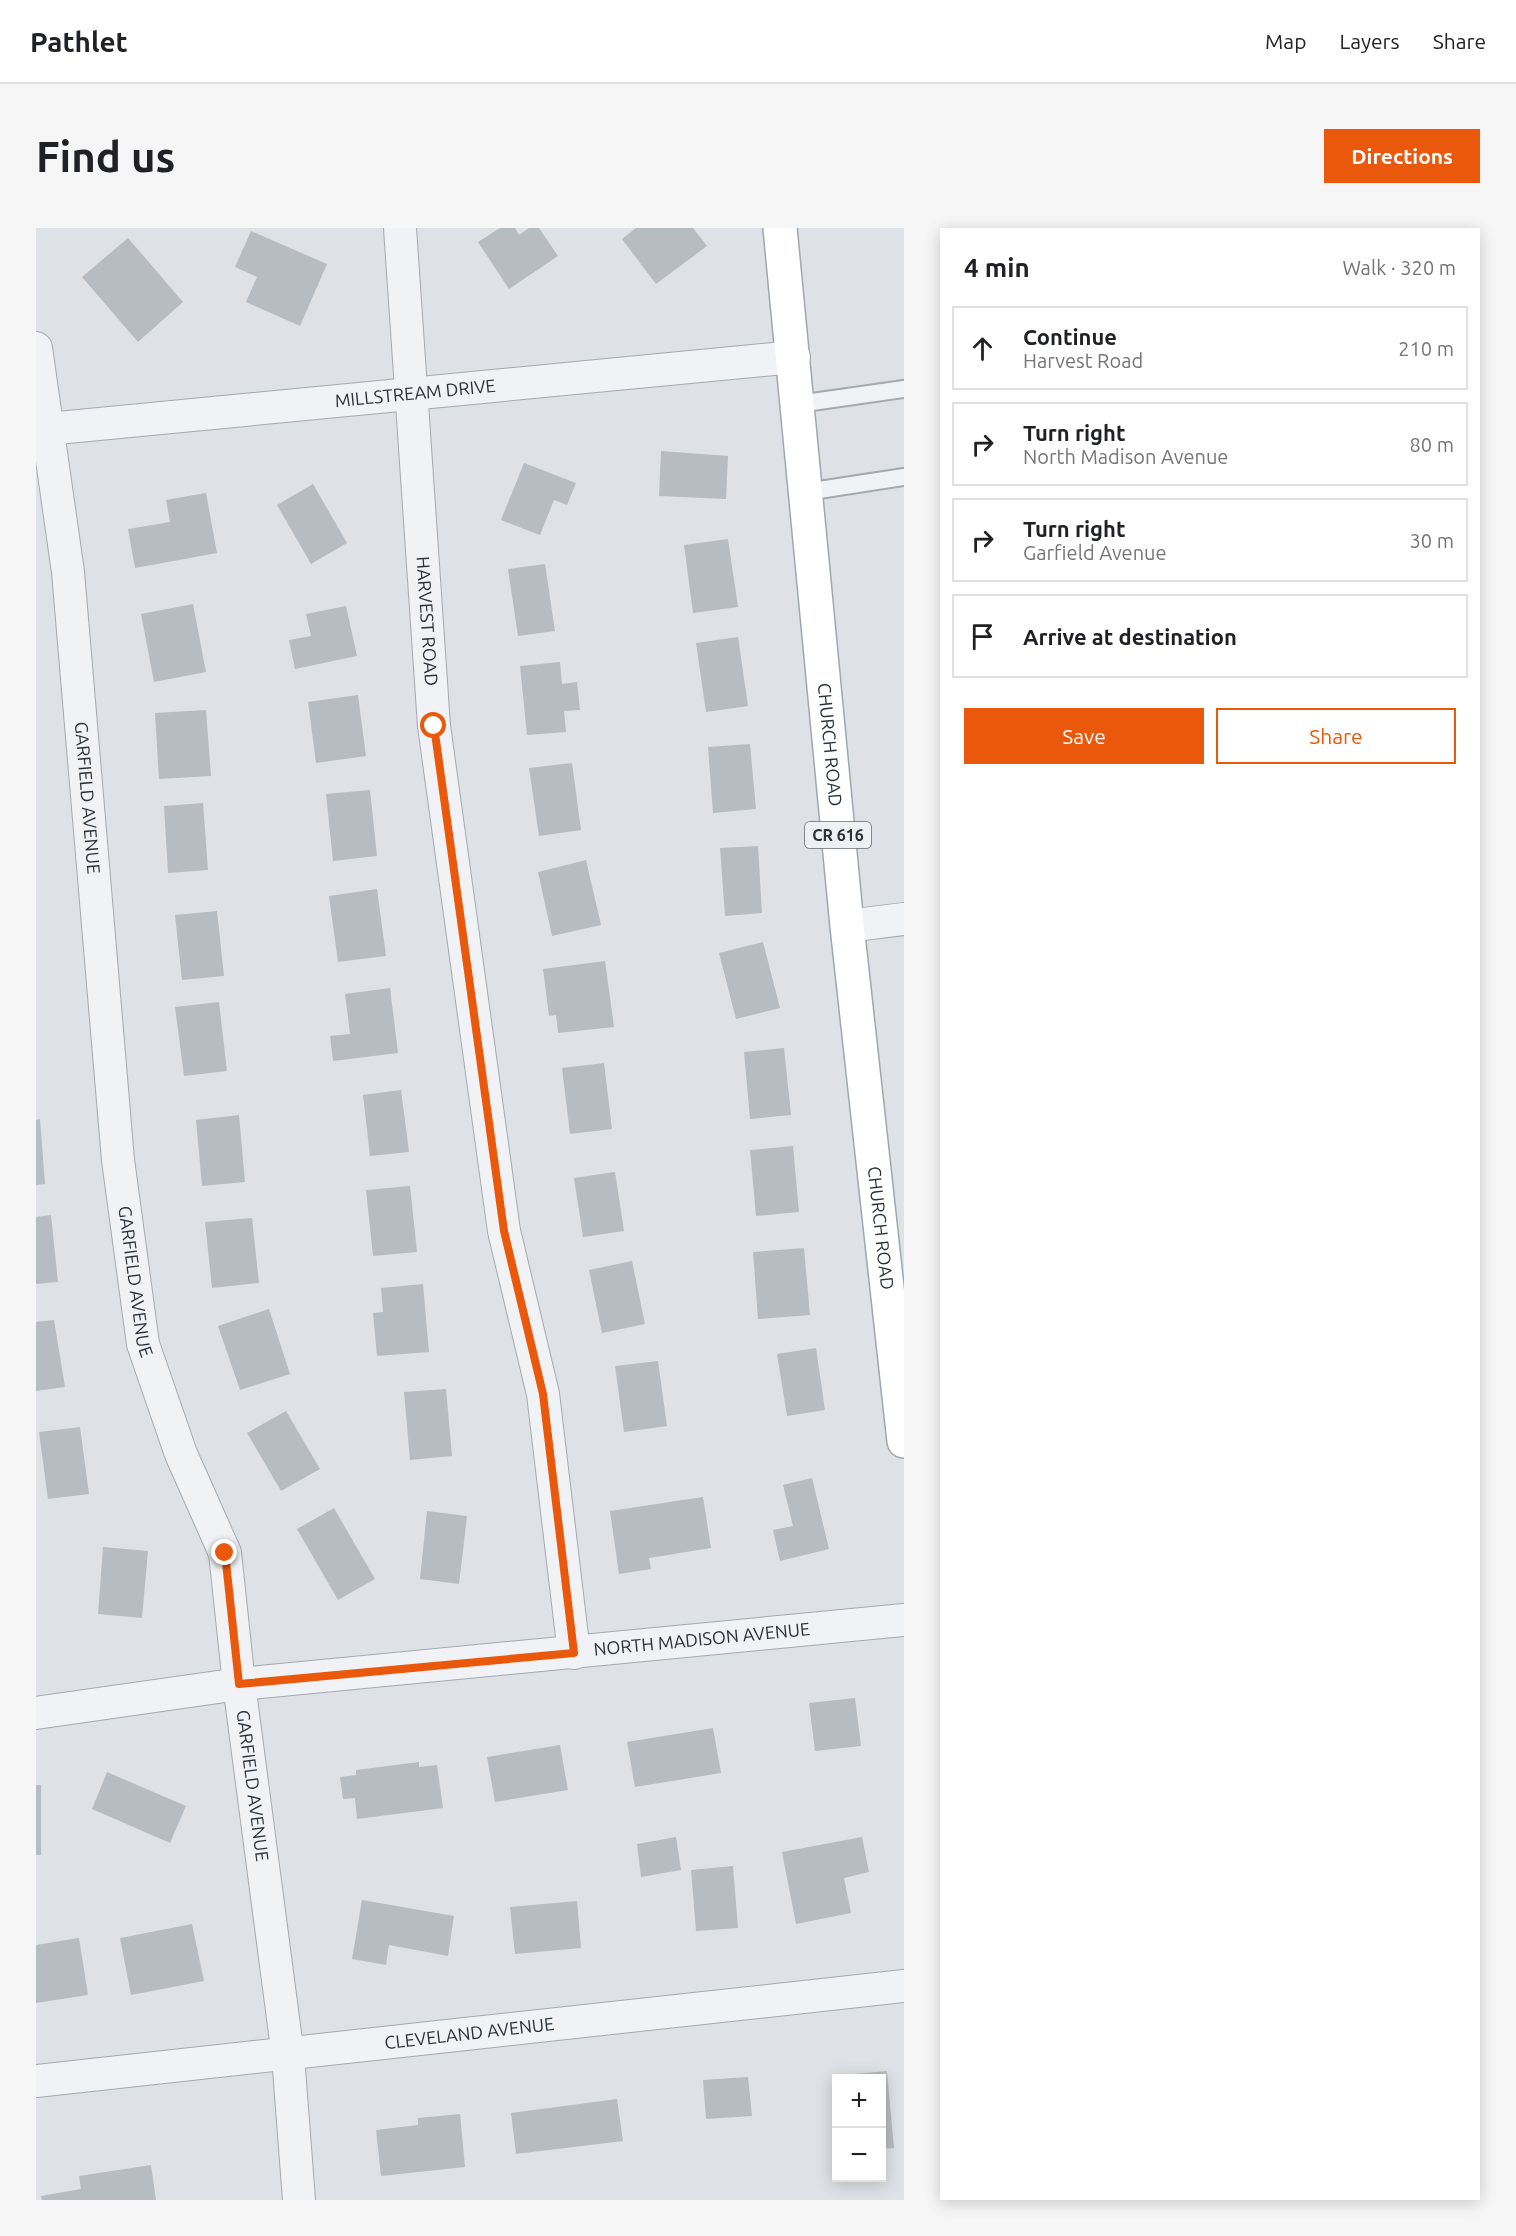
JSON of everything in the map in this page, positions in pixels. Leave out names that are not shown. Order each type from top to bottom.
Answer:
[{"type":"main road","name":"CHURCH ROAD","points":[[780,228],[847,926],[904,1433]]},
{"type":"street","name":"HARVEST ROAD","points":[[400,228],[434,726],[504,1231],[543,1394],[574,1653]]},
{"type":"street","name":"GARFIELD AVENUE","points":[[36,348],[42,429],[68,572],[118,1160],[143,1344],[182,1454],[225,1553],[239,1684],[288,2056],[299,2200]]},
{"type":"street","name":"MILLSTREAM DRIVE","points":[[42,429],[794,357]]},
{"type":"street","points":[[847,926],[904,919]]},
{"type":"street","name":"NORTH MADISON AVENUE","points":[[36,1713],[239,1684],[904,1620]]},
{"type":"street","name":"CLEVELAND AVENUE","points":[[36,2081],[288,2056],[676,2008],[904,1986]]},
{"type":"lane","points":[[798,404],[904,390]]},
{"type":"lane","points":[[807,492],[904,477]]},
{"type":"building","points":[[500,228],[515,228],[519,235],[529,228],[539,228],[558,256],[509,289],[478,242]]},
{"type":"building","points":[[636,228],[693,228],[707,246],[656,284],[622,239]]},
{"type":"building","points":[[251,231],[327,264],[300,326],[246,302],[257,277],[235,267]]},
{"type":"building","points":[[128,238],[183,302],[138,342],[82,277]]},
{"type":"building","points":[[661,451],[728,456],[726,499],[659,496]]},
{"type":"building","points":[[524,463],[576,483],[567,505],[554,500],[540,535],[501,520]]},
{"type":"building","points":[[313,484],[347,543],[311,564],[277,505]]},
{"type":"building","points":[[206,493],[217,553],[135,568],[128,529],[170,522],[166,500]]},
{"type":"building","points":[[728,539],[738,607],[693,613],[684,545]]},
{"type":"building","points":[[545,564],[555,631],[518,636],[508,569]]},
{"type":"building","points":[[193,604],[206,672],[154,682],[141,614]]},
{"type":"building","points":[[346,606],[357,656],[295,669],[289,640],[311,636],[306,614]]},
{"type":"building","points":[[738,637],[748,706],[706,712],[696,643]]},
{"type":"building","points":[[560,662],[562,684],[577,682],[580,710],[564,711],[566,732],[527,735],[520,666]]},
{"type":"building","points":[[358,695],[366,756],[316,763],[308,702]]},
{"type":"building","points":[[206,710],[211,776],[159,779],[155,713]]},
{"type":"building","points":[[750,744],[756,809],[713,813],[708,747]]},
{"type":"building","points":[[572,763],[581,830],[539,836],[529,768]]},
{"type":"building","points":[[370,790],[377,856],[333,861],[326,794]]},
{"type":"building","points":[[203,803],[208,870],[168,873],[164,806]]},
{"type":"building","points":[[758,846],[762,913],[725,916],[720,848]]},
{"type":"building","points":[[586,860],[601,925],[552,936],[538,872]]},
{"type":"building","points":[[377,889],[386,956],[338,962],[329,896]]},
{"type":"building","points":[[217,911],[224,976],[182,980],[175,915]]},
{"type":"building","points":[[763,942],[780,1008],[736,1019],[719,953]]},
{"type":"building","points":[[605,961],[614,1027],[558,1033],[556,1015],[549,1016],[543,969]]},
{"type":"building","points":[[390,988],[398,1053],[333,1061],[330,1036],[350,1034],[345,994]]},
{"type":"building","points":[[219,1002],[227,1071],[184,1076],[175,1007]]},
{"type":"building","points":[[784,1048],[791,1115],[750,1119],[744,1052]]},
{"type":"building","points":[[604,1063],[612,1129],[570,1134],[562,1068]]},
{"type":"building","points":[[401,1090],[409,1152],[370,1156],[363,1095]]},
{"type":"building","points":[[239,1115],[245,1182],[202,1186],[196,1120]]},
{"type":"building","points":[[40,1119],[45,1184],[36,1185],[36,1120]]},
{"type":"building","points":[[793,1146],[799,1212],[756,1216],[750,1150]]},
{"type":"building","points":[[615,1172],[624,1231],[583,1237],[574,1178]]},
{"type":"building","points":[[410,1186],[417,1252],[373,1256],[366,1190]]},
{"type":"building","points":[[51,1215],[58,1282],[36,1284],[36,1217]]},
{"type":"building","points":[[252,1218],[259,1283],[212,1288],[205,1222]]},
{"type":"building","points":[[804,1248],[810,1315],[758,1319],[753,1252]]},
{"type":"building","points":[[632,1261],[645,1324],[602,1333],[589,1270]]},
{"type":"building","points":[[423,1284],[429,1352],[377,1356],[373,1313],[383,1312],[381,1288]]},
{"type":"building","points":[[269,1309],[290,1374],[240,1390],[218,1326]]},
{"type":"building","points":[[54,1320],[65,1387],[36,1391],[36,1322]]},
{"type":"building","points":[[816,1348],[825,1410],[787,1416],[777,1354]]},
{"type":"building","points":[[658,1361],[667,1426],[624,1432],[615,1366]]},
{"type":"building","points":[[446,1389],[452,1456],[410,1460],[404,1392]]},
{"type":"building","points":[[286,1411],[320,1469],[281,1491],[247,1433]]},
{"type":"building","points":[[80,1427],[89,1494],[48,1499],[39,1432]]},
{"type":"building","points":[[812,1478],[829,1549],[780,1561],[773,1530],[793,1526],[783,1485]]},
{"type":"building","points":[[703,1497],[711,1548],[649,1558],[651,1569],[619,1574],[610,1511]]},
{"type":"building","points":[[334,1508],[375,1579],[338,1600],[297,1529]]},
{"type":"building","points":[[427,1511],[467,1516],[459,1584],[420,1579]]},
{"type":"building","points":[[103,1547],[148,1551],[142,1618],[98,1614]]},
{"type":"building","points":[[855,1698],[861,1746],[815,1751],[809,1703]]},
{"type":"building","points":[[713,1728],[721,1773],[635,1787],[627,1742]]},
{"type":"building","points":[[560,1745],[568,1790],[495,1802],[487,1757]]},
{"type":"building","points":[[419,1762],[419,1767],[437,1765],[443,1808],[357,1819],[355,1798],[343,1799],[340,1777],[356,1775],[356,1770]]},
{"type":"building","points":[[107,1772],[186,1806],[170,1843],[92,1809]]},
{"type":"building","points":[[36,1785],[41,1785],[41,1855],[36,1855]]},
{"type":"building","points":[[676,1837],[681,1870],[641,1877],[637,1844]]},
{"type":"building","points":[[862,1837],[869,1872],[844,1878],[851,1913],[796,1924],[782,1852]]},
{"type":"building","points":[[733,1866],[738,1928],[696,1931],[691,1870]]},
{"type":"building","points":[[362,1900],[454,1916],[448,1956],[389,1945],[386,1965],[352,1959]]},
{"type":"building","points":[[577,1901],[581,1948],[515,1954],[510,1907]]},
{"type":"building","points":[[192,1924],[204,1981],[131,1995],[120,1938]]},
{"type":"building","points":[[79,1938],[88,1995],[36,2003],[36,1945]]},
{"type":"building","points":[[887,2071],[894,2148],[886,2149],[886,2074],[856,2074]]},
{"type":"building","points":[[748,2077],[752,2116],[706,2119],[703,2080]]},
{"type":"building","points":[[617,2099],[623,2141],[516,2154],[511,2113]]},
{"type":"building","points":[[460,2114],[465,2167],[381,2176],[376,2130],[418,2125],[418,2118]]},
{"type":"building","points":[[151,2165],[156,2200],[42,2200],[41,2196],[81,2189],[79,2176]]},
{"type":"route","points":[[225,1553],[239,1684],[574,1653],[543,1394],[504,1231],[434,726]]}]
